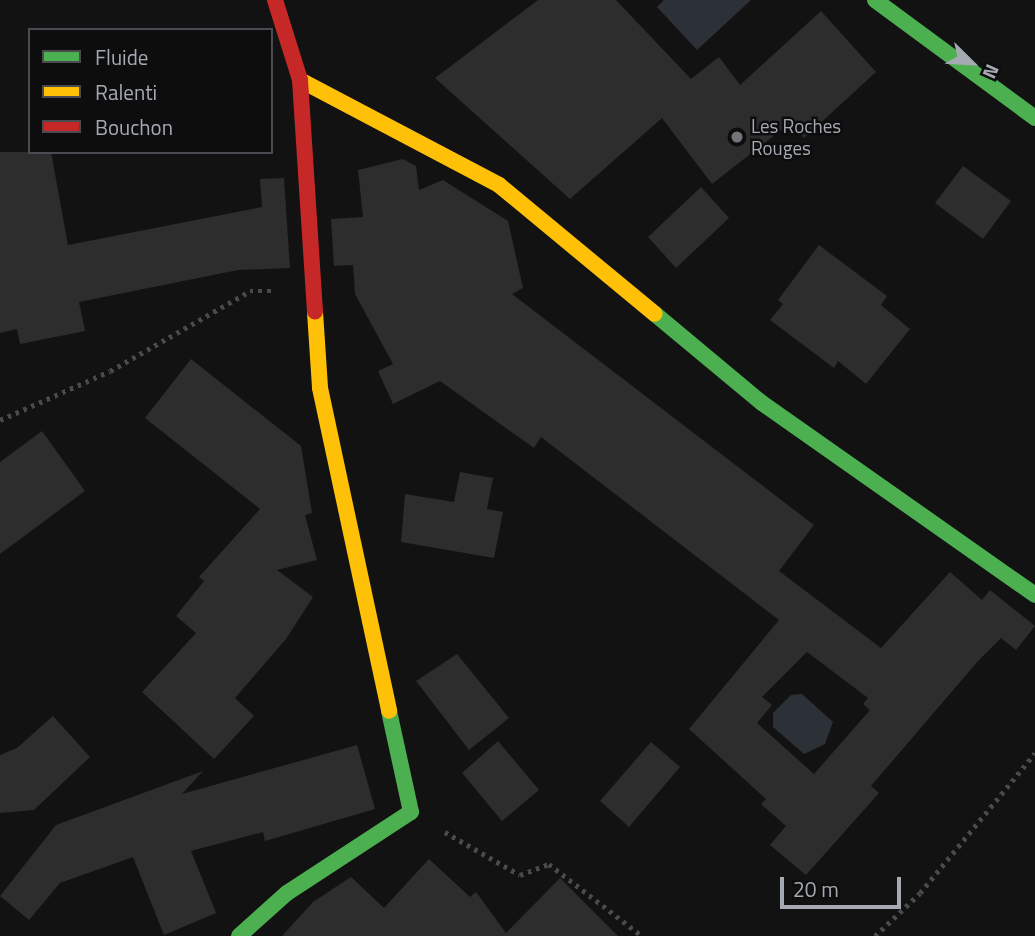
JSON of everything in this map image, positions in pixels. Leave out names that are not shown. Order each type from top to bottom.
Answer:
[{"type":"street","points":[[239,936],[287,893],[411,812],[320,388],[300,80],[275,0]]},
{"type":"street","points":[[875,0],[1035,118]]},
{"type":"street","points":[[300,80],[499,185],[762,403],[1035,594]]},
{"type":"path","points":[[0,420],[110,371],[250,291],[314,292]]},
{"type":"path","points":[[875,936],[920,893],[1035,753]]},
{"type":"path","points":[[411,812],[520,875],[549,864],[642,936]]},
{"type":"shaded area","points":[[664,0],[751,0],[697,50],[657,7]]},
{"type":"shaded area","points":[[802,694],[833,722],[825,744],[804,754],[773,727],[773,713],[791,695]]},
{"type":"building","points":[[538,0],[616,0],[691,79],[719,57],[740,85],[821,11],[876,72],[804,138],[790,123],[712,184],[662,118],[570,199],[435,78]]},
{"type":"building","points":[[0,152],[51,154],[68,245],[262,207],[260,179],[284,178],[290,268],[238,270],[79,302],[85,331],[20,344],[17,329],[0,333]]},
{"type":"building","points":[[403,159],[416,166],[419,190],[443,180],[508,221],[523,288],[512,294],[814,525],[779,571],[881,648],[950,572],[982,600],[990,590],[1035,626],[1016,650],[1001,638],[978,661],[871,786],[879,793],[806,875],[770,845],[786,826],[761,804],[766,799],[689,729],[779,620],[541,437],[534,448],[440,381],[393,404],[378,371],[393,364],[355,294],[353,265],[334,266],[331,219],[363,217],[358,170]],"holes":[[[807,652],[868,698],[863,704],[870,710],[814,774],[757,723],[772,705],[762,697]]]},
{"type":"building","points":[[963,166],[1011,201],[983,239],[935,203]]},
{"type":"building","points":[[701,187],[729,218],[676,268],[648,237]]},
{"type":"building","points":[[819,245],[887,296],[881,305],[910,329],[866,384],[838,361],[834,368],[770,320],[783,304],[778,300]]},
{"type":"building","points":[[191,359],[301,446],[312,513],[305,515],[317,560],[277,570],[313,597],[286,639],[235,698],[254,716],[214,759],[142,692],[196,633],[176,616],[204,581],[199,577],[260,509],[145,418]]},
{"type":"building","points":[[42,431],[85,491],[0,554],[0,462]]},
{"type":"building","points":[[460,472],[493,478],[487,509],[503,512],[494,558],[401,542],[405,494],[454,502]]},
{"type":"building","points":[[457,654],[509,718],[469,750],[416,681]]},
{"type":"building","points":[[53,716],[90,757],[34,810],[0,813],[0,755],[17,748]]},
{"type":"building","points":[[498,741],[539,790],[502,821],[462,773]]},
{"type":"building","points":[[651,742],[680,767],[629,827],[600,801]]},
{"type":"building","points":[[357,745],[375,809],[265,841],[263,832],[191,851],[216,913],[164,935],[133,857],[60,883],[29,920],[0,896],[56,825],[203,771],[182,794]]},
{"type":"building","points":[[429,859],[470,897],[476,892],[506,933],[560,878],[618,936],[282,936],[313,902],[351,877],[384,908]]},
{"type":"traffic: fast","points":[[875,0],[1035,118]]},
{"type":"traffic: fast","points":[[655,314],[762,403],[1035,595]]},
{"type":"traffic: fast","points":[[239,936],[287,893],[411,812],[389,711]]},
{"type":"traffic: slow","points":[[300,80],[499,185],[655,314]]},
{"type":"traffic: slow","points":[[315,312],[320,388],[389,711]]},
{"type":"traffic: jam","points":[[275,0],[300,80],[315,312]]},
{"type":"place","name":"Les Roches Rouges","points":[[737,137]]}]
